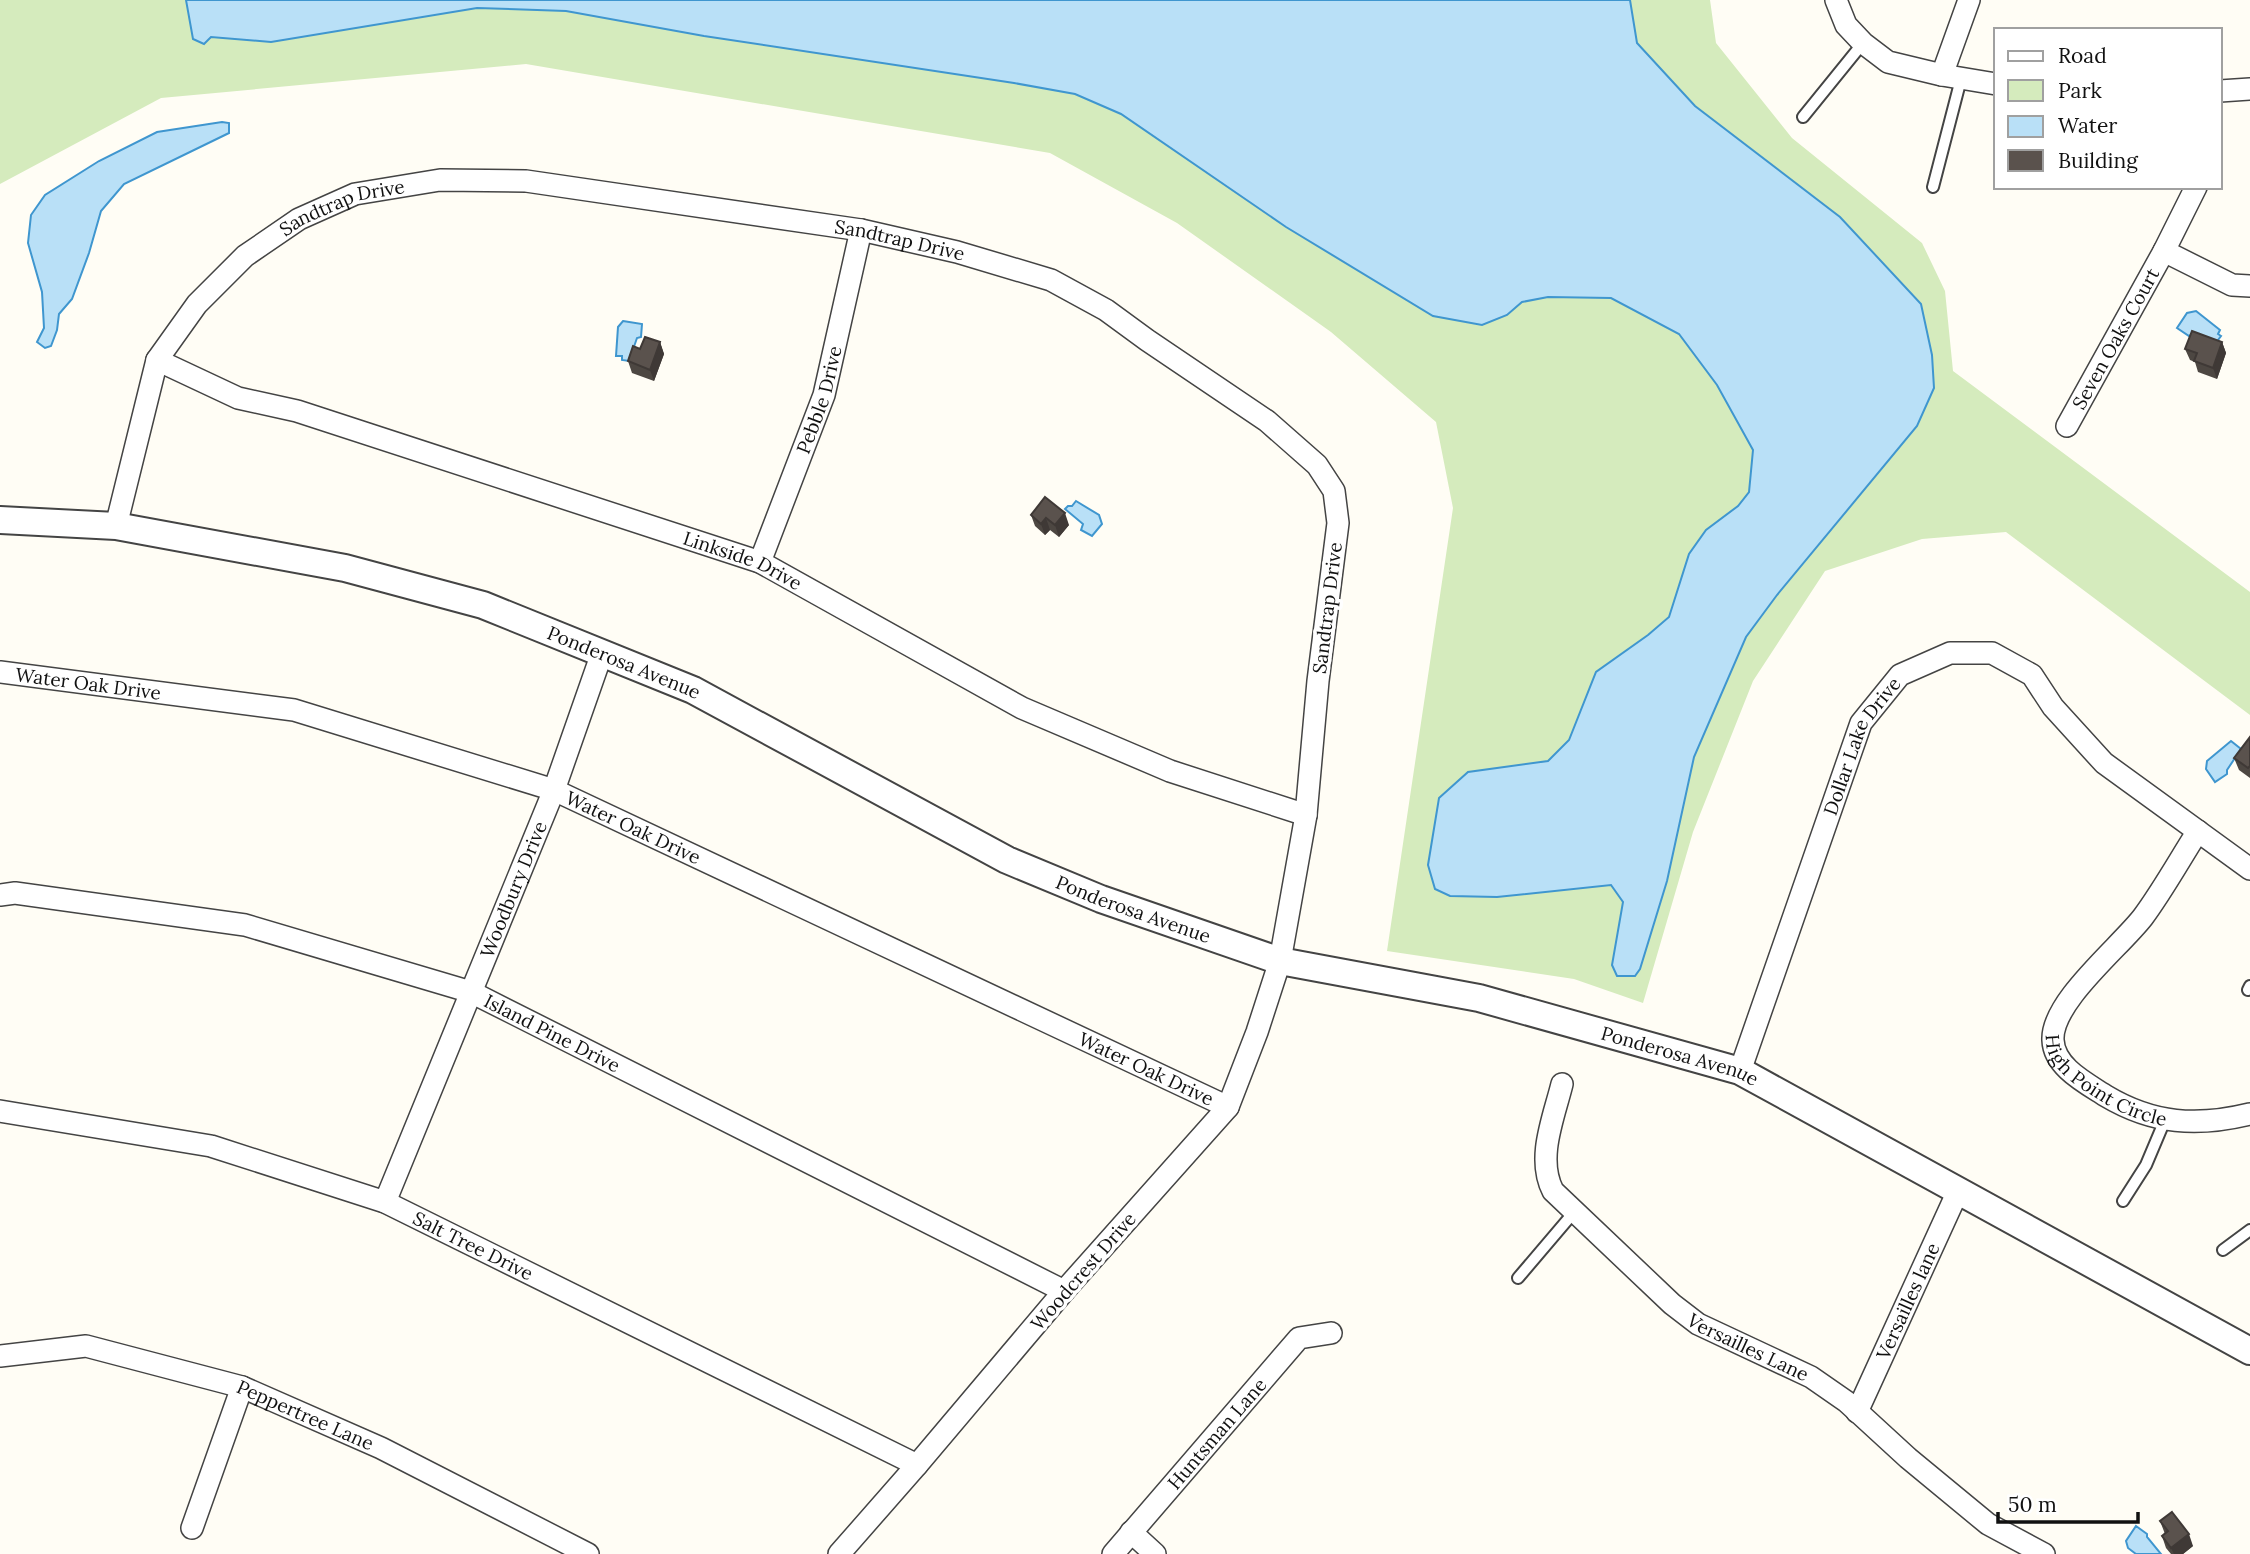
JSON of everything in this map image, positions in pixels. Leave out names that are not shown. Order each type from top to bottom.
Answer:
[{"type":"street","points":[[1836,0],[1846,25],[1863,43],[1888,62],[1994,84]]},
{"type":"street","points":[[1952,77],[1969,0]]},
{"type":"street","points":[[2222,91],[2250,89]]},
{"type":"street","name":"Sandtrap Drive","points":[[117,526],[157,360],[197,304],[245,256],[299,219],[355,194],[440,180],[526,181],[861,230],[957,252],[1051,279],[1106,310],[1267,421],[1317,465],[1334,491],[1338,523],[1318,681],[1306,815],[1280,961]]},
{"type":"street","name":"Seven Oaks Court","points":[[2067,426],[2164,251],[2195,189]]},
{"type":"street","name":"Pebble Drive","points":[[760,562],[824,395],[861,230]]},
{"type":"street","name":"Seven Oaks Court","points":[[2164,251],[2232,285],[2250,286]]},
{"type":"street","name":"Linkside Drive","points":[[157,360],[238,398],[297,411],[760,562],[1022,708],[1170,771],[1306,815]]},
{"type":"street","name":"Ponderosa Avenue","points":[[0,520],[117,526],[345,568],[483,605],[693,690],[1007,860],[1101,899],[1280,961],[1479,998],[1740,1072],[2250,1351]]},
{"type":"street","name":"Woodbury Drive","points":[[384,1202],[554,790],[602,653]]},
{"type":"street","name":"Dollar Lake Drive","points":[[1740,1072],[1861,723],[1900,675],[1950,653],[1992,653],[2032,675],[2053,706],[2104,763],[2250,869]]},
{"type":"street","name":"Water Oak Drive","points":[[0,672],[294,709],[554,790],[1228,1107]]},
{"type":"street","name":"High Point Circle","points":[[2198,831],[2143,917],[2073,995],[2057,1018],[2053,1041],[2061,1062],[2086,1083],[2128,1109],[2185,1122],[2222,1121],[2250,1114]]},
{"type":"street","name":"Island Pine Drive","points":[[0,895],[15,893],[245,925],[471,992],[1064,1291]]},
{"type":"street","name":"Woodcrest Drive","points":[[839,1554],[1064,1291],[1228,1107],[1257,1032],[1280,961]]},
{"type":"street","name":"Versailles Lane","points":[[1562,1084],[1545,1165],[1546,1176],[1553,1191],[1672,1304],[1698,1324],[1811,1377],[1847,1402],[1908,1458],[1988,1524],[2044,1554]]},
{"type":"street","name":"Salt Tree Drive","points":[[0,1111],[211,1146],[384,1202],[917,1465]]},
{"type":"street","name":"Versailles lane","points":[[1857,1412],[1958,1191]]},
{"type":"street","name":"Huntsman Lane","points":[[1113,1554],[1299,1338],[1331,1333]]},
{"type":"street","name":"Peppertree Lane","points":[[0,1356],[86,1346],[242,1387],[381,1448],[588,1554]]},
{"type":"street","points":[[192,1528],[242,1387]]},
{"type":"street","points":[[1131,1532],[1155,1554]]},
{"type":"lane","points":[[1803,117],[1863,43]]},
{"type":"lane","points":[[1933,187],[1952,77]]},
{"type":"lane","points":[[2123,1201],[2146,1165],[2165,1119]]},
{"type":"lane","points":[[1518,1278],[1575,1211]]},
{"type":"lane","points":[[2222,1250],[2250,1230]]},
{"type":"green space","points":[[0,0],[186,0],[193,39],[210,37],[271,42],[268,0],[980,0],[1014,83],[1075,94],[1121,114],[1286,227],[1433,316],[1482,325],[1637,43],[1630,0],[1710,0],[1716,43],[1792,138],[1922,243],[1945,291],[1953,371],[2250,592],[2250,715],[2006,532],[1922,539],[1825,571],[1753,681],[1693,832],[1643,1003],[1574,979],[1387,951],[1453,508],[1436,422],[1331,332],[1177,223],[1050,153],[526,64],[161,98],[0,184]]},
{"type":"water","points":[[186,0],[1630,0],[1637,43],[1695,106],[1840,217],[1921,304],[1932,355],[1934,388],[1917,426],[1777,595],[1746,637],[1694,757],[1667,881],[1640,969],[1635,976],[1617,976],[1612,965],[1623,902],[1611,885],[1497,897],[1450,896],[1435,889],[1428,865],[1439,798],[1468,772],[1548,761],[1569,740],[1596,672],[1669,617],[1689,554],[1706,530],[1738,506],[1749,492],[1753,450],[1717,385],[1679,334],[1611,298],[1548,297],[1522,302],[1507,315],[1482,325],[1433,316],[1286,227],[1121,114],[1075,94],[704,36],[566,11],[477,8],[271,42],[211,37],[204,44],[193,39]]},
{"type":"water","points":[[229,123],[229,133],[124,184],[101,211],[72,299],[59,314],[51,346],[45,348],[37,342],[44,328],[42,292],[28,243],[31,215],[45,195],[99,161],[157,132]]},
{"type":"water","points":[[2196,311],[2220,330],[2218,334],[2221,336],[2215,344],[2193,334],[2189,336],[2177,328],[2187,313]]},
{"type":"water","points":[[623,321],[642,324],[641,337],[637,338],[629,361],[622,360],[622,356],[616,356],[618,327]]},
{"type":"water","points":[[1076,501],[1099,515],[1102,524],[1092,536],[1081,530],[1083,524],[1065,509]]},
{"type":"water","points":[[2231,741],[2241,749],[2227,774],[2215,782],[2206,769],[2207,761]]},
{"type":"water","points":[[2136,1526],[2147,1534],[2161,1554],[2136,1554],[2128,1548],[2126,1541]]},
{"type":"building","points":[[2192,331],[2222,342],[2213,368],[2194,361],[2197,353],[2185,349]]},
{"type":"building","points":[[645,337],[660,342],[650,370],[628,361],[633,346],[640,349]]},
{"type":"building","points":[[1045,497],[1065,513],[1055,525],[1046,518],[1041,524],[1031,515]]},
{"type":"building","points":[[2250,737],[2250,766],[2248,768],[2234,758]]},
{"type":"building","points":[[2172,1512],[2189,1534],[2171,1548],[2162,1536],[2168,1531],[2160,1521]]}]
